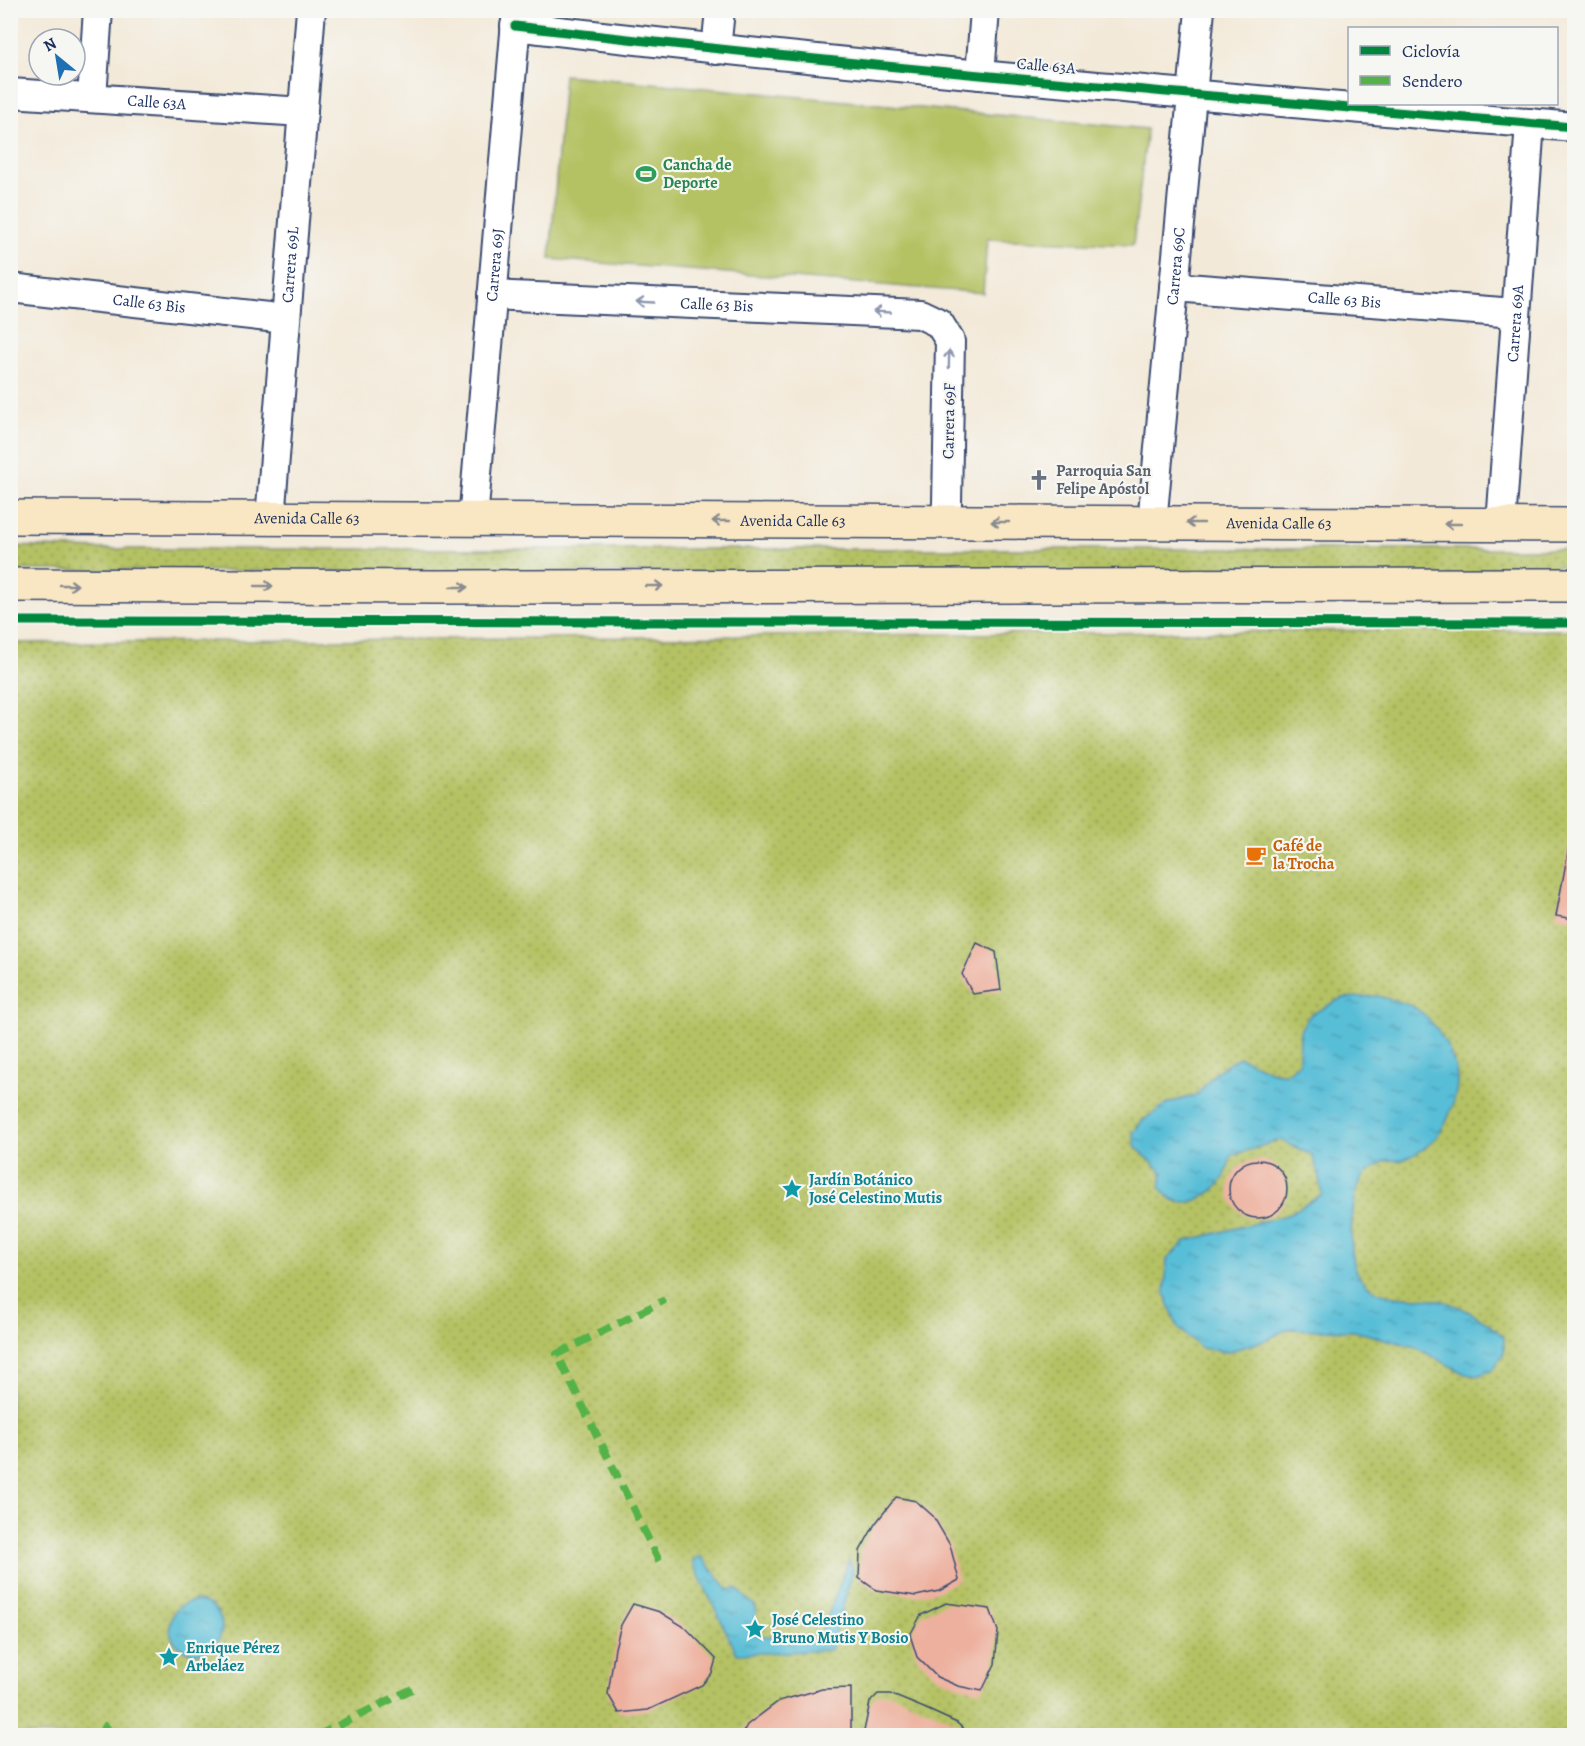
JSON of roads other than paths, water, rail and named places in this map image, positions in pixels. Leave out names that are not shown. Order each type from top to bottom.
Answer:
[{"type":"main road","name":"Avenida Calle 63","points":[[10,517],[1575,525]]},
{"type":"main road","points":[[10,585],[435,587],[1575,585]]},
{"type":"street","points":[[92,98],[98,10]]},
{"type":"street","name":"Carrera 69L","points":[[270,519],[311,10]]},
{"type":"street","points":[[716,50],[720,10]]},
{"type":"street","points":[[980,75],[986,10]]},
{"type":"street","name":"Carrera 69C","points":[[1152,523],[1200,10]]},
{"type":"street","name":"Calle 63A","points":[[516,18],[716,50],[1575,127]]},
{"type":"street","name":"Carrera 69J","points":[[473,520],[516,18]]},
{"type":"street","name":"Calle 63A","points":[[10,93],[303,112]]},
{"type":"street","name":"Carrera 69A","points":[[1500,525],[1530,123]]},
{"type":"street","name":"Calle 63 Bis","points":[[1174,287],[1515,313]]},
{"type":"street","name":"Calle 63 Bis","points":[[10,288],[286,320]]},
{"type":"street","name":"Calle 63 Bis","points":[[492,295],[920,314],[939,323]]},
{"type":"street","name":"Carrera 69F","points":[[939,323],[950,341],[945,522]]},
{"type":"water","points":[[1378,996],[1417,1009],[1432,1023],[1450,1053],[1457,1074],[1457,1083],[1450,1114],[1433,1141],[1406,1159],[1388,1160],[1382,1163],[1362,1178],[1355,1200],[1351,1229],[1356,1270],[1368,1286],[1377,1291],[1397,1296],[1438,1300],[1474,1314],[1504,1337],[1504,1354],[1493,1369],[1479,1376],[1465,1374],[1415,1347],[1354,1331],[1286,1329],[1267,1340],[1227,1352],[1201,1348],[1178,1328],[1165,1294],[1167,1259],[1186,1241],[1287,1215],[1322,1195],[1318,1172],[1312,1155],[1280,1140],[1231,1156],[1224,1177],[1216,1187],[1201,1198],[1183,1202],[1167,1195],[1160,1187],[1163,1173],[1136,1147],[1133,1133],[1142,1121],[1168,1103],[1197,1095],[1216,1072],[1239,1057],[1269,1070],[1288,1073],[1299,1063],[1300,1030],[1310,1015],[1342,998]]},
{"type":"water","points":[[700,1556],[729,1590],[736,1588],[756,1607],[756,1635],[818,1641],[849,1560],[853,1570],[831,1650],[737,1654],[692,1561]]},
{"type":"water","points":[[191,1601],[201,1601],[211,1605],[218,1612],[222,1627],[218,1642],[211,1649],[201,1653],[191,1653],[181,1649],[174,1642],[170,1632],[170,1622],[174,1612],[181,1605]]},
{"type":"place","name":"Cancha de Deporte","points":[[646,174]]},
{"type":"place","name":"Parroquia San Felipe Apóstol","points":[[1039,480]]},
{"type":"place","name":"Café de la Trocha","points":[[1256,855]]},
{"type":"place","name":"Jardín Botánico José Celestino Mutis","points":[[792,1189]]},
{"type":"place","name":"José Celestino Bruno Mutis Y Bosio","points":[[755,1629]]},
{"type":"place","name":"Enrique Pérez Arbeláez","points":[[169,1657]]}]
